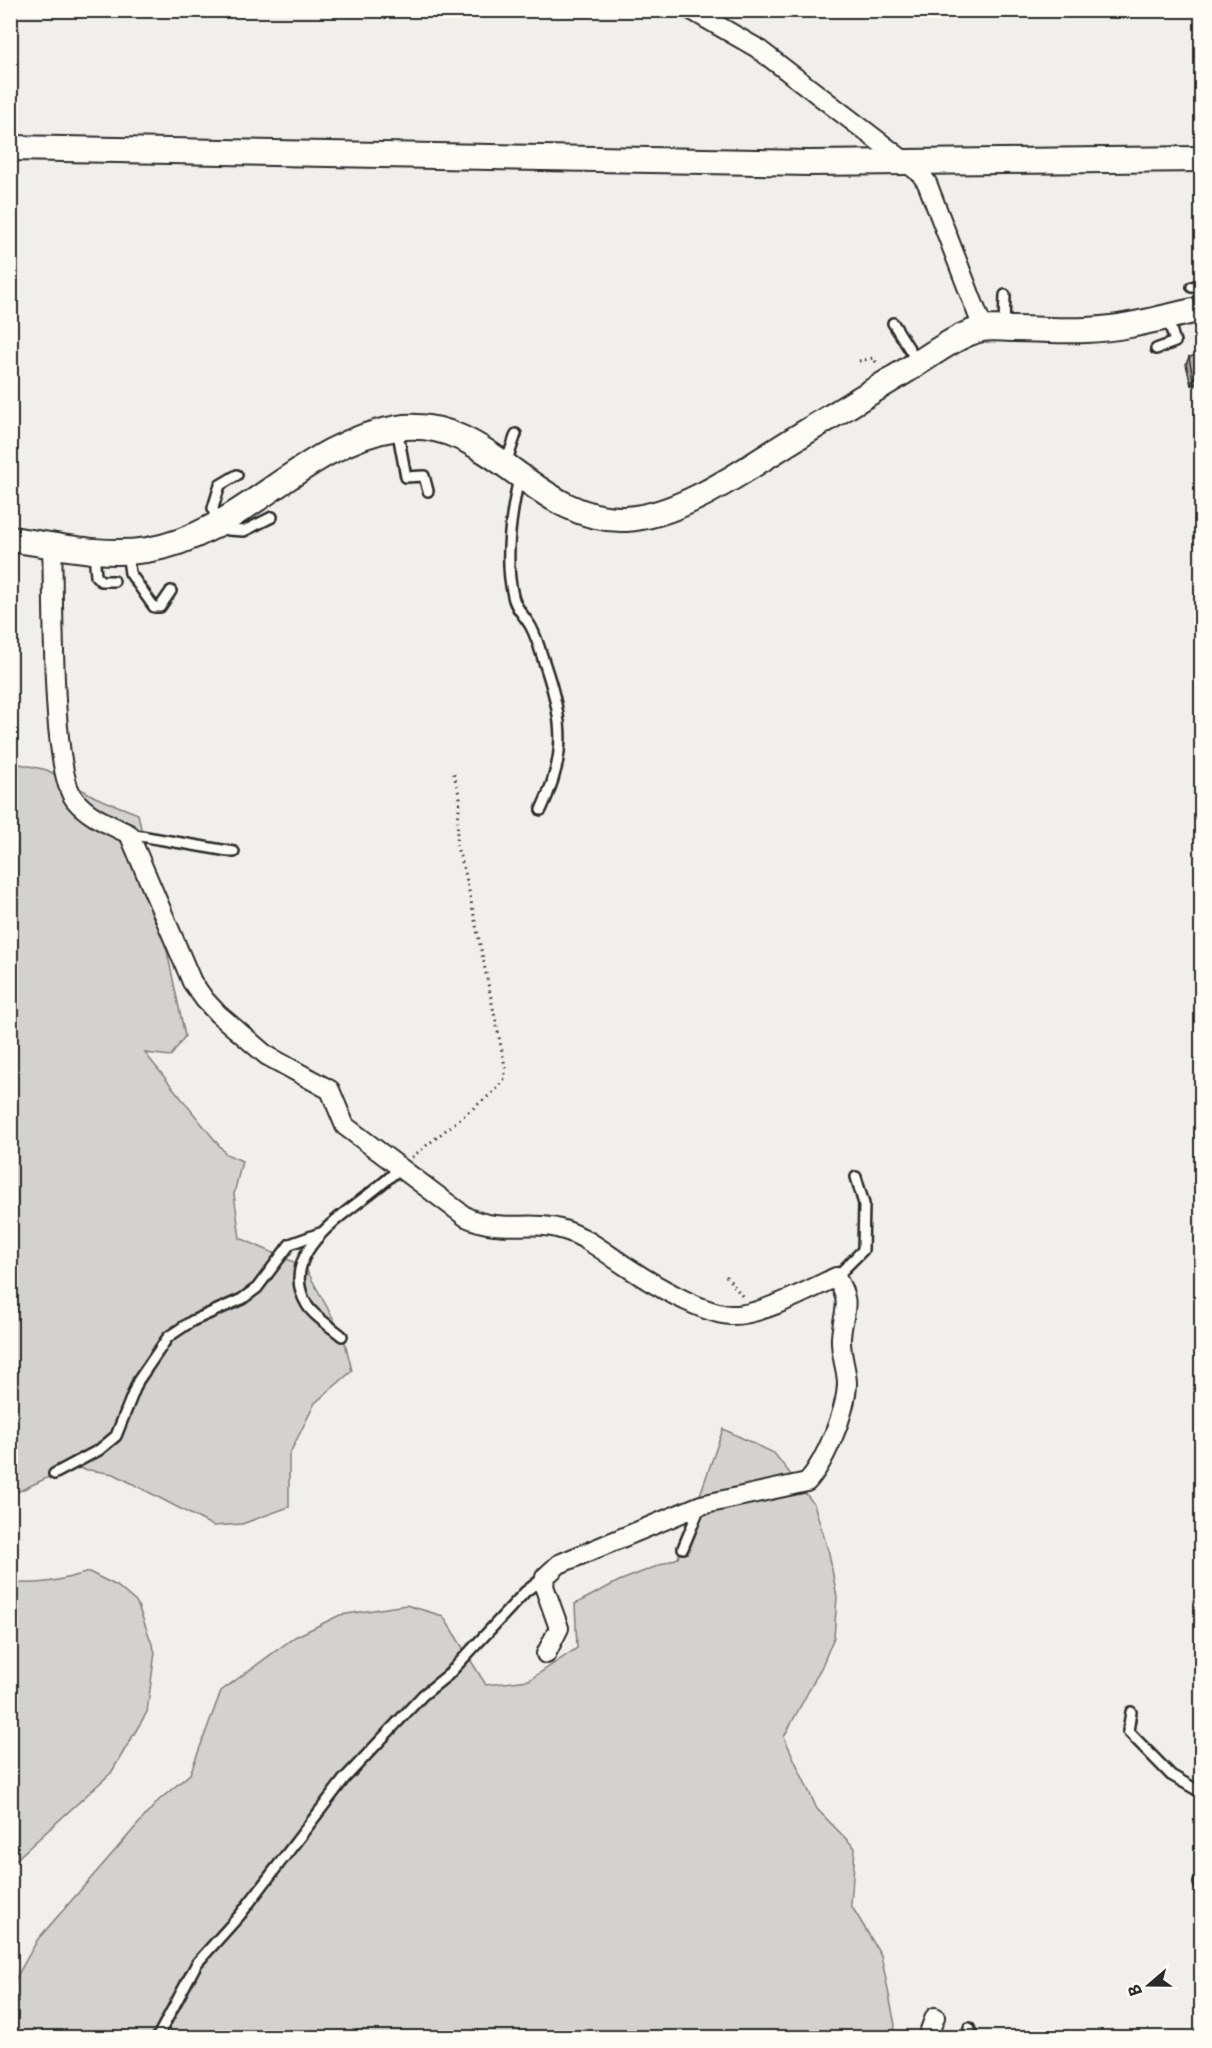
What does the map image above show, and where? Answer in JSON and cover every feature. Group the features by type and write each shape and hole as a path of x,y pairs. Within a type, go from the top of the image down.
{"street":[{"path":"692,10 757,48 907,162 927,183 993,329"},
{"path":"10,148 809,163 1202,159"},
{"path":"10,539 93,551 150,550 189,539 219,524 321,456 367,435 397,428 424,426 450,432 479,447 512,472 583,515 629,519 657,513 686,502 737,474 963,337 993,329 1098,329 1168,316 1197,298"},
{"path":"52,544 58,736 64,775 73,798 92,816 129,834 192,982 204,1000 218,1014 267,1055 330,1090 345,1126 466,1217 481,1224 497,1227 548,1226 563,1229 578,1236 653,1284 718,1313 732,1315 748,1312 798,1295 836,1276 847,1301 841,1337 847,1382 845,1402 819,1469 807,1482 701,1505 559,1564 545,1577 544,1586 559,1628 546,1654"},
{"path":"927,2037 935,2017"}],"lane":[{"path":"1197,298 1202,284"},
{"path":"993,329 1005,295"},
{"path":"1156,349 1175,342 1168,316"},
{"path":"893,323 918,363"},
{"path":"397,428 406,477 424,476 428,491"},
{"path":"516,434 512,472 510,539 510,577 513,598 535,637 558,702 561,729 561,746 554,781 541,810"},
{"path":"237,475 220,485 213,508 219,524 228,530 244,531 272,517"},
{"path":"93,551 96,576 101,581 114,581"},
{"path":"127,552 130,573 154,607 160,607 171,591"},
{"path":"129,834 234,852"},
{"path":"342,1336 308,1306 301,1287 301,1270 309,1250 320,1233 335,1218 391,1179 401,1166"},
{"path":"836,1276 862,1250 864,1204 856,1177"},
{"path":"54,1474 99,1450 116,1436 138,1381 168,1337 192,1321 242,1299 257,1288 290,1244 320,1233"},
{"path":"683,1548 701,1505"},
{"path":"157,2037 197,1963 240,1915 344,1779 423,1695 448,1675 525,1592 545,1577"},
{"path":"1131,1712 1128,1731 1171,1775 1202,1793"},
{"path":"969,2028 974,2037"}],"path":[{"path":"401,1166 464,1118 496,1090 505,1078 505,1066 465,872 456,844 459,798 453,771"},
{"path":"726,1276 743,1298 748,1312"}],"shaded area":[{"path":"11,762 47,770 95,797 138,814 185,1036 171,1056 145,1053 226,1154 242,1161 234,1194 240,1238 305,1267 344,1338 352,1371 315,1403 289,1455 289,1507 242,1524 213,1526 114,1474 70,1467 11,1495"},
{"path":"723,1429 774,1453 814,1504 829,1553 837,1597 834,1637 822,1666 784,1737 817,1809 855,1848 851,1905 881,1955 895,2025 893,2037 11,2038 11,1987 38,1939 159,1800 190,1774 221,1691 295,1637 340,1615 406,1605 443,1616 486,1685 529,1680 577,1648 575,1604 619,1581 678,1558"},
{"path":"89,1572 117,1586 137,1603 155,1652 147,1712 111,1773 11,1864 11,1582 50,1582"}],"building":[{"path":"1202,354 1202,376 1193,378 1189,357"}]}
